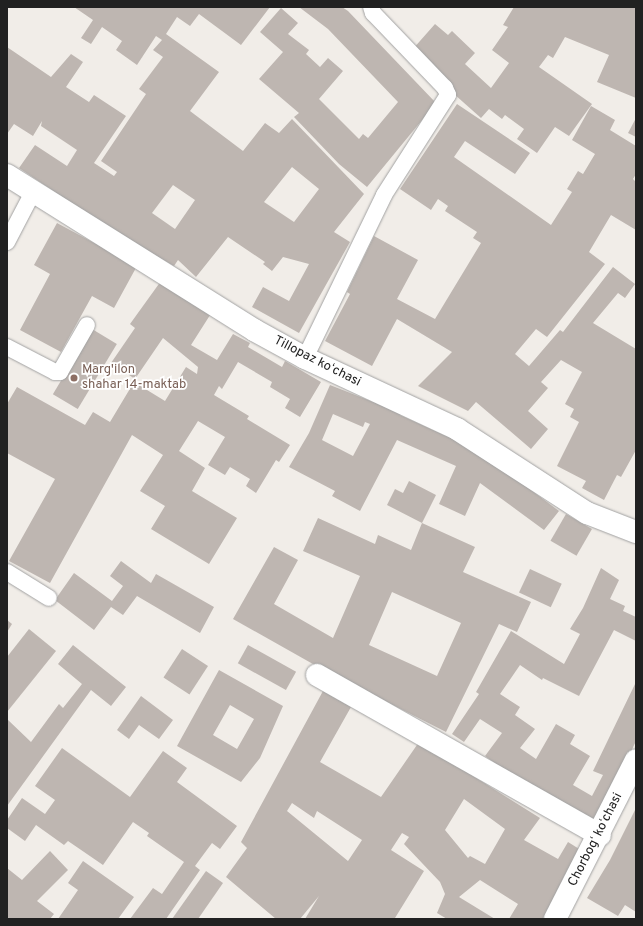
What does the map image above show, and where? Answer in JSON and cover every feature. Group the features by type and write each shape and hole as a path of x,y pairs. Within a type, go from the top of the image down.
{"street":[{"name":"Tillopaz koʻchasi","path":"7,175 254,330 305,358 457,429 587,512 636,532"},
{"path":"317,675 600,834"},
{"name":"Chorbogʻ koʻchasi","path":"555,919 600,834 636,760"}],"lane":[{"path":"305,358 384,195 448,95 445,88 373,13 371,7"},
{"path":"7,242 33,192"},
{"path":"7,347 55,372 60,372 87,324"},
{"path":"7,572 49,598"}],"building":[{"path":"74,7 270,7 241,45 199,14 190,26 177,17 166,34 219,72 190,111 243,151 265,123 279,133 292,119 364,194 334,232 350,242 299,333 252,307 263,287 289,301 309,264 283,257 272,271 263,264 265,262 228,237 196,277 178,260 174,266 116,233 19,168 35,145 67,166 77,150 41,126 42,121 33,136 14,124 7,134 7,47 51,77 71,54 83,62 66,87 89,102 94,95 126,116 94,163 114,176 117,172 101,161 146,94 139,89 163,57 153,50 162,40 156,36 137,65 116,50 122,41 102,27 91,44 81,38 93,20","holes":["292,167 319,189 294,222 264,202","173,185 195,200 175,229 152,213"]},
{"path":"299,7 342,7 348,11 436,103 367,187 339,164 294,117 299,113 259,79 283,52 260,32 281,8 298,23 288,34 309,50 306,54 320,67 328,58 343,71 319,99 359,139 363,134 368,138 398,102 328,29"},
{"path":"514,7 636,7 636,98 597,82 609,55 565,37 553,58 548,55 539,67 592,104 569,136 555,127 537,153 517,139 524,129 505,115 502,119 489,109 481,118 445,86 450,81 412,50 435,24 448,35 452,31 475,53 465,64 491,88 509,63 492,50 508,27 503,25"},
{"path":"457,104 530,153 515,174 465,141 454,157 551,225 572,192 567,189 578,171 583,174 595,154 572,140 591,106 615,120 610,130 636,146 636,174 633,179 636,182 636,230 611,215 589,252 605,264 547,337 536,329 515,354 529,366 560,330 563,332 613,267 635,284 625,298 618,293 593,323 636,349 636,450 621,477 617,475 604,500 582,488 586,481 557,466 579,422 570,417 574,409 565,404 582,372 561,360 541,382 548,388 528,411 548,429 531,449 476,402 468,411 418,386 452,352 397,319 372,366 325,341 350,294 347,292 374,236 418,260 397,299 435,319 481,243 473,238 477,232 445,211 448,206 438,199 431,210 400,189"},
{"path":"636,118 636,137 628,133"},
{"path":"57,223 137,266 114,308 92,296 61,352 20,330 50,274 34,265"},
{"path":"161,281 212,312 191,345 217,360 233,334 250,343 248,347 282,367 285,361 321,382 300,417 285,408 290,399 270,387 272,382 238,362 222,389 219,386 214,395 249,416 247,419 290,445 279,462 276,460 256,493 246,486 250,479 230,467 225,475 208,465 225,437 198,421 179,451 205,468 192,491 237,518 209,564 151,529 165,506 140,491 163,455 132,435 50,583 9,561 55,479 7,453 7,404 17,387 85,425 93,412 110,422 134,382 165,401 186,367 197,374 198,367 163,338 135,379 111,363 135,328 130,324"},
{"path":"92,329 117,344 78,409 53,394"},
{"path":"330,385 401,413 400,415 492,457 523,484 559,511 544,530 480,483 465,516 439,504 456,466 397,440 360,511 332,496 335,491 289,467 309,433","holes":["333,414 363,427 365,422 370,424 353,456 322,440"]},
{"path":"409,481 436,495 422,523 387,505 395,489 403,493"},
{"path":"566,514 592,529 576,556 550,541"},
{"path":"318,518 375,544 378,535 411,550 422,523 475,547 463,572 531,602 517,632 499,624 446,732 320,668 233,619 274,547 298,560 274,604 333,638 360,576 303,551","holes":["392,592 461,623 437,676 369,645"]},
{"path":"121,561 151,583 156,574 214,607 200,633 137,596 123,615 111,607 94,630 55,600 74,573 112,601 123,586 110,576"},
{"path":"601,568 619,580 610,599 625,606 623,611 636,617 636,641 614,630 579,696 543,678 542,680 520,665 500,694 520,707 515,715 535,729 520,748 536,759 556,724 575,735 570,744 590,756 573,785 592,796 603,775 593,771 636,682 636,741 595,827 504,770 485,756 502,733 480,719 464,742 452,734 479,694 476,692 511,631 564,664 580,634 570,629 583,608"},
{"path":"530,569 562,584 551,607 519,593"},
{"path":"7,620 12,624 7,632"},
{"path":"29,629 56,651 7,712 7,657"},
{"path":"73,645 126,687 111,706 91,690 7,806 7,719 31,742 59,704 63,708 82,684 58,664"},
{"path":"248,645 296,672 286,690 238,663"},
{"path":"182,649 208,666 189,694 163,678"},
{"path":"219,670 283,706 260,758 241,782 177,746","holes":["230,705 254,719 237,749 213,735"]},
{"path":"323,691 351,707 320,762 381,797 419,742 540,818 524,840 558,859 568,842 584,852 545,919 509,919 518,904 480,880 459,897 495,919 447,919 437,913 445,894 440,882 404,844 409,837 402,833 391,850 424,871 395,918 397,919 305,919 319,896 300,919 276,919 226,877 247,848 241,842","holes":["464,799 505,829 485,864 470,856 468,858 445,830","292,803 314,818 317,811 362,840 348,861 287,811"]},
{"path":"141,696 173,720 159,739 139,725 129,739 117,730"},
{"path":"62,748 130,797 163,751 187,768 177,782 237,826 220,849 212,843 195,866 200,870 166,919 130,919 153,888 162,894 184,862 147,836 149,833 133,822 103,865 68,841 64,845 36,825 25,841 7,828 7,820 22,798 45,814 55,800 35,786"},
{"path":"636,808 636,912 625,905 618,916 587,898 610,860"},
{"path":"50,851 68,870 37,901 54,914 50,919 10,919 7,917 7,868 22,880"},
{"path":"83,861 134,897 118,919 58,919 78,890 68,883"},
{"path":"206,871 223,883 198,919 172,919"}],"place":[{"name":"Marg'ilon shahar 14-maktab","path":"74,378"}]}
